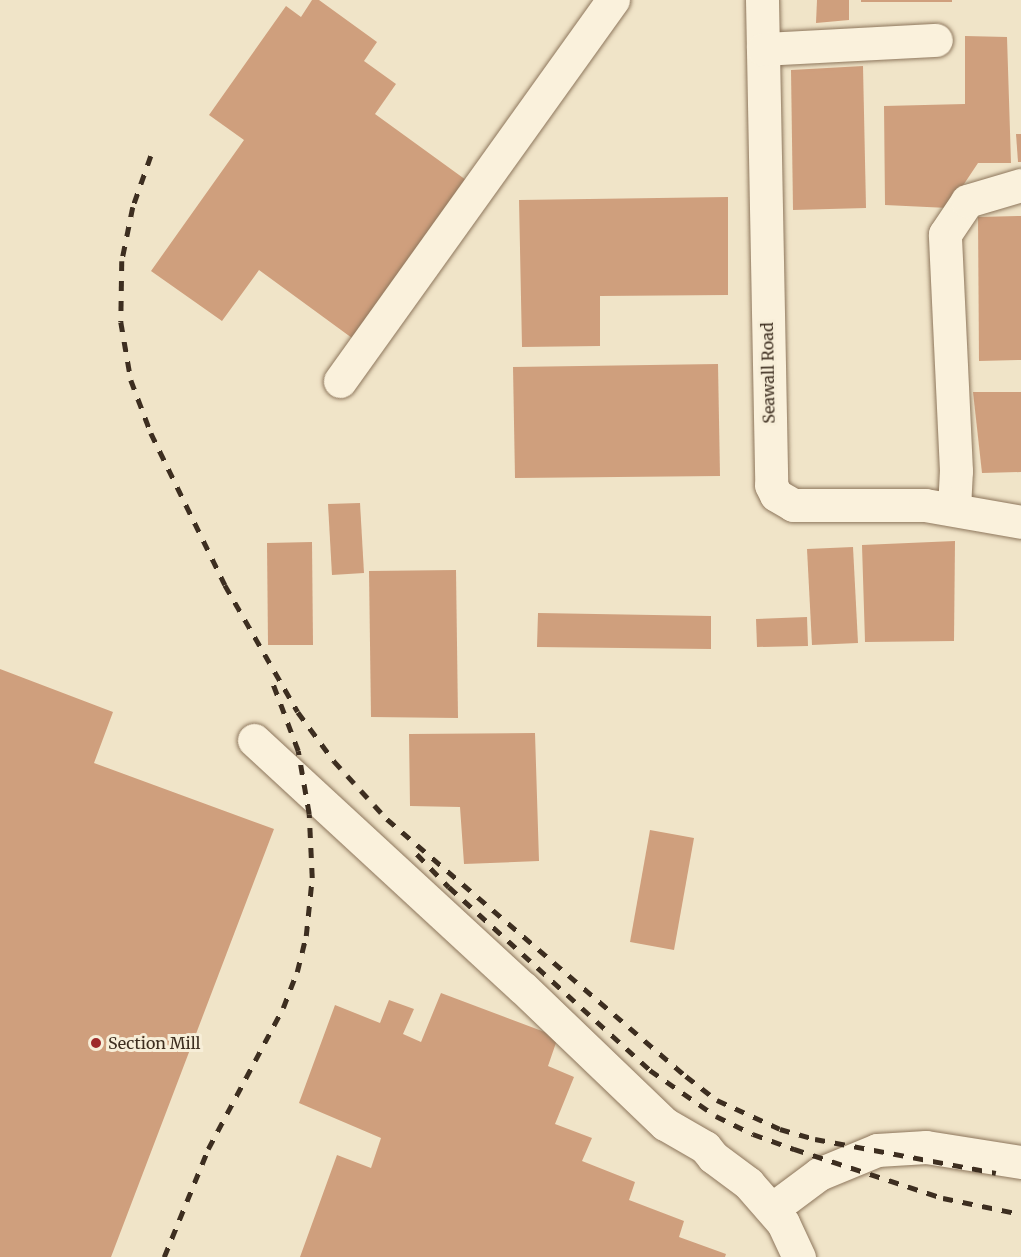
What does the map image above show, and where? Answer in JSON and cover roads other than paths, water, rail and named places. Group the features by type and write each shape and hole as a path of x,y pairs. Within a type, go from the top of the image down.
{"street":[{"path":"340,381 613,0"},
{"name":"Seawall Road","path":"762,0 771,485 776,495 793,505 897,503 954,508 1021,522"},
{"path":"763,49 936,40"},
{"path":"954,508 956,471 945,234 967,201 1021,185"},
{"path":"254,740 522,987 651,1111 678,1134 705,1147 713,1157 748,1184 772,1209 791,1238 799,1257"},
{"path":"772,1209 819,1174 877,1150 899,1147 936,1148 1021,1162"}],"railway":[{"path":"151,156 133,207 122,261 121,322 131,380 151,433 225,585 298,712 334,761 387,819 686,1076 717,1100 780,1129 815,1139 996,1173"},
{"path":"164,1257 208,1149 283,1008 297,972 306,936 312,878 309,814 298,751 272,682"},
{"path":"417,854 449,887 650,1070 716,1116 753,1134 794,1149 943,1198 1021,1214"}],"place":[{"name":"Section Mill","path":"96,1043"}]}
